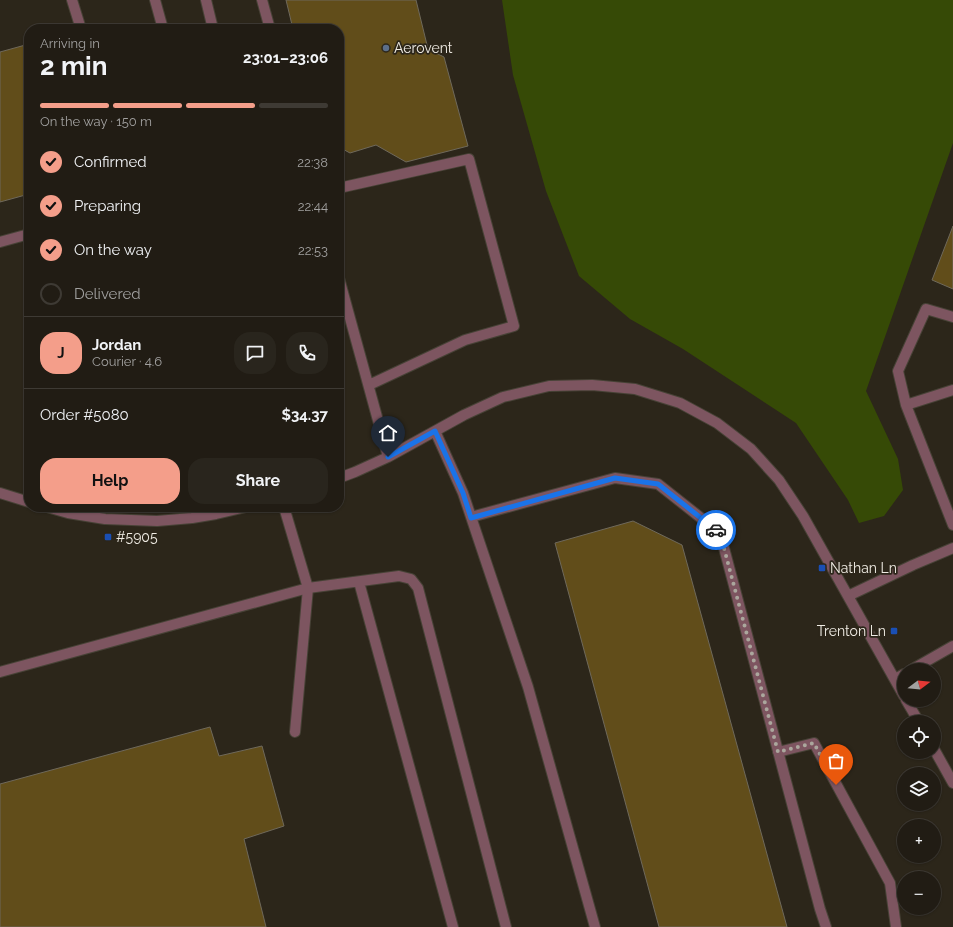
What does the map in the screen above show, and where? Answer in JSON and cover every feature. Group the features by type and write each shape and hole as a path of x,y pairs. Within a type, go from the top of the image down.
{"street":[{"path":"72,0 79,24"},
{"path":"155,0 162,24"},
{"path":"206,0 212,24"},
{"path":"262,0 269,24"},
{"path":"344,187 469,159 514,326 465,340 369,385"},
{"path":"0,242 24,235"},
{"path":"953,317 926,309 898,371 906,405 953,525"},
{"path":"344,310 369,385 388,457"},
{"path":"344,476 388,457 464,415 503,397 549,386 592,385 635,389 680,403 717,423 751,450 779,480 803,516 897,683"},
{"path":"906,405 953,390"},
{"path":"435,431 463,493 528,687 594,927"},
{"path":"471,518 615,478 658,484 720,533 826,927"},
{"path":"0,493 24,500"},
{"path":"64,512 105,519 157,521 192,518 212,512"},
{"path":"285,512 308,588 295,732"},
{"path":"848,596 953,548"},
{"path":"0,672 308,588 399,576 411,578 418,588 506,927"},
{"path":"359,582 453,927"},
{"path":"923,663 953,646"},
{"path":"778,752 814,743 890,883 896,927"},
{"path":"940,759 953,783"}],"green space":[{"path":"502,0 953,0 953,143 866,391 898,459 903,490 884,516 859,523 848,500 796,423 683,349 630,319 579,276 546,191 513,75"}],"building":[{"path":"286,0 416,0 428,49 444,57 468,146 406,162 376,145 350,153 344,150 344,24 292,24"},
{"path":"24,45 24,195 0,202 0,52"},
{"path":"953,226 953,289 932,280"},
{"path":"633,521 682,545 787,927 659,927 555,543"},
{"path":"210,727 219,756 262,746 284,826 244,839 266,927 0,927 0,784"}],"way so far":[{"path":"716,530 720,533 778,752 814,743 836,785"}],"place":[{"name":"Aerovent","path":"386,48"},
{"name":"#5905","path":"108,537"},
{"name":"Nathan Ln","path":"822,568"},
{"name":"Trenton Ln","path":"894,631"}],"route":[{"path":"388,457 435,431 463,493 471,518 615,478 658,484 716,530"}]}
